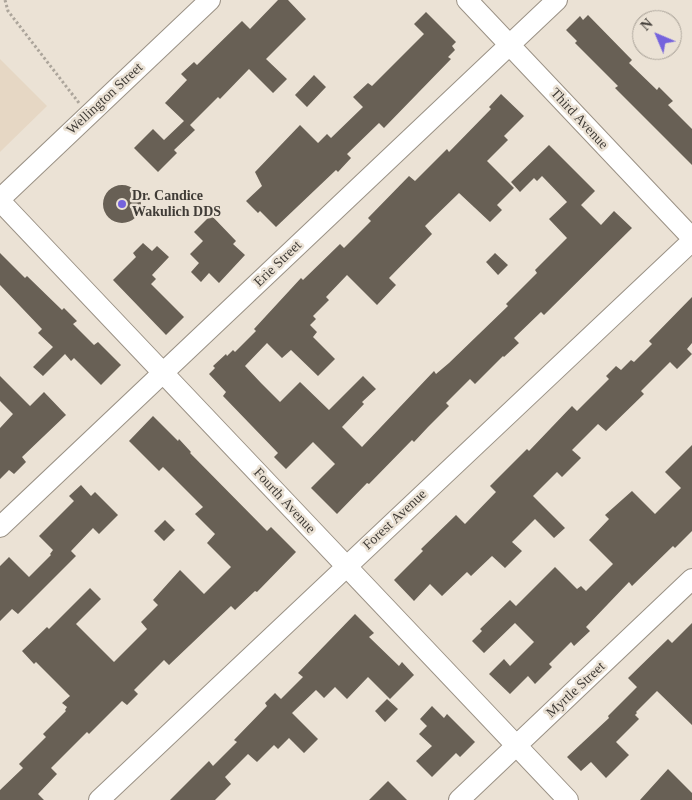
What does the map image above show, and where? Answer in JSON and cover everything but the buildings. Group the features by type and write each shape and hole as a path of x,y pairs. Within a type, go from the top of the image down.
{"street":[{"name":"Wellington Street","path":"0,200 210,0"},
{"name":"Third Avenue","path":"467,0 692,239"},
{"name":"Erie Street","path":"0,527 556,0"},
{"name":"Fourth Avenue","path":"0,200 568,800"},
{"name":"Forest Avenue","path":"99,800 692,239"},
{"name":"Myrtle Street","path":"459,800 692,580"}],"path":[{"path":"5,0 8,11 88,115"}],"shaded area":[{"path":"0,59 47,106 0,152"}],"place":[{"name":"Dr. Candice Wakulich DDS","path":"122,204"}]}
